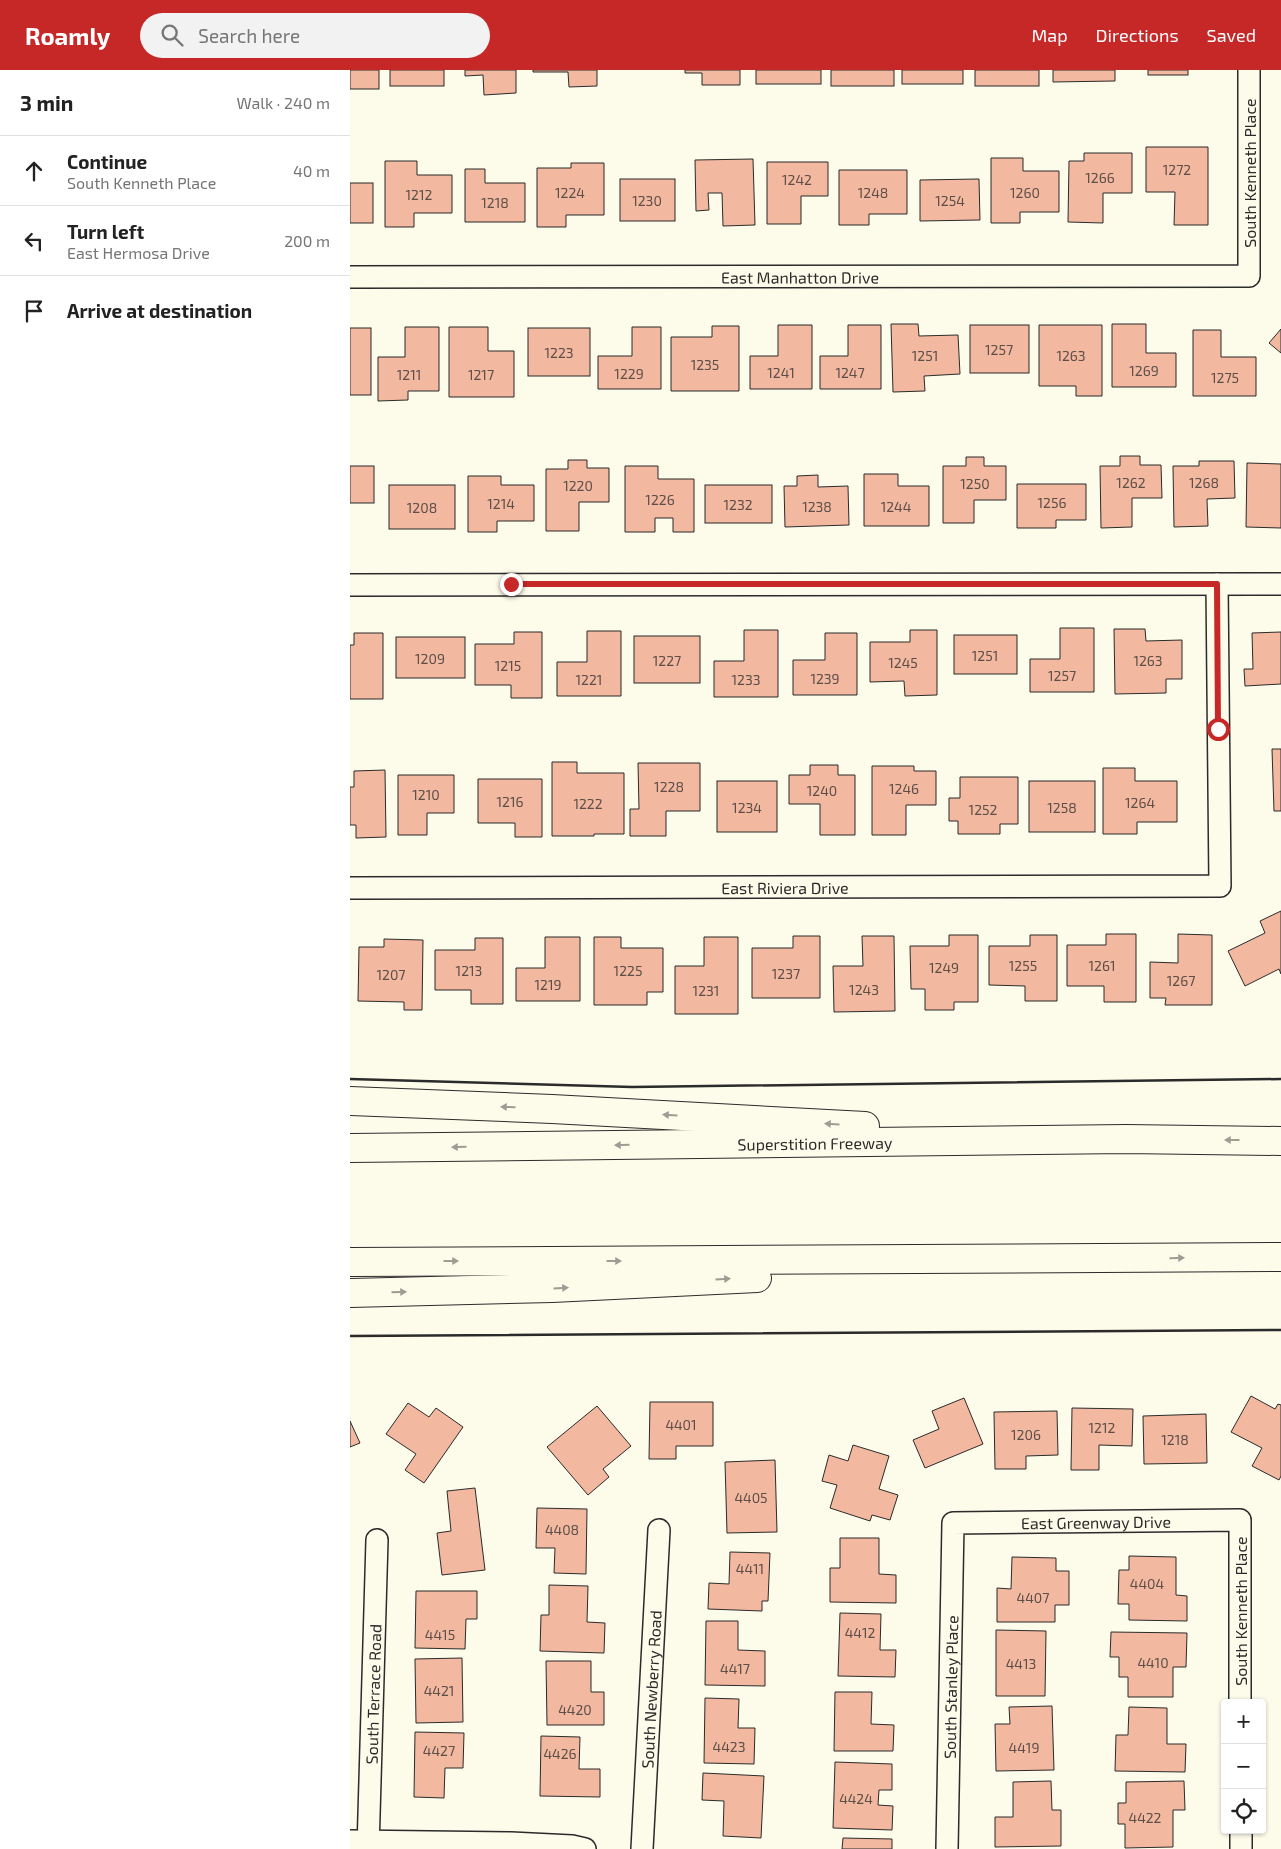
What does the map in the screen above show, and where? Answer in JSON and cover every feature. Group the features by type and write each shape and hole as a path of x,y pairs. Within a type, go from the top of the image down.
{"highway":[{"path":"350,1102 552,1109 1126,1140"},
{"name":"Superstition Freeway","path":"350,1148 1126,1140 1281,1141"},
{"path":"350,1262 1281,1257"},
{"path":"350,1293 552,1288 1128,1259"}],"street":[{"name":"South Kenneth Place","path":"1249,70 1249,276"},
{"name":"East Manhatton Drive","path":"350,277 1249,276"},
{"name":"East Riviera Drive","path":"350,888 1220,886 1217,584"},
{"path":"350,585 1281,584"},
{"name":"South Kenneth Place","path":"1240,1520 1240,1699"},
{"name":"East Greenway Drive","path":"953,1523 1240,1520"},
{"name":"South Stanley Place","path":"947,1849 953,1523"},
{"name":"South Newberry Road","path":"642,1849 659,1530"},
{"name":"South Terrace Road","path":"362,1844 376,1540"},
{"path":"1241,1834 1241,1849"},
{"path":"362,1844 511,1842 572,1846 586,1849"}],"building":[{"path":"350,70 379,70 379,89 350,89"},
{"path":"390,70 444,70 444,86 390,86"},
{"path":"465,70 516,70 516,93 484,95 483,75 465,76"},
{"path":"533,70 597,70 597,86 569,87 568,72 533,72"},
{"path":"685,70 740,70 740,85 702,85 702,73 685,73"},
{"path":"756,70 821,70 821,84 756,84"},
{"path":"831,70 894,70 894,86 831,86"},
{"path":"902,70 963,70 963,84 902,84"},
{"path":"975,70 1039,70 1039,86 975,86"},
{"path":"1053,70 1115,70 1115,81 1053,82"},
{"path":"1148,70 1188,70 1188,75 1148,75"},
{"path":"1146,147 1208,147 1208,225 1174,225 1175,192 1146,192"},
{"path":"1084,153 1132,153 1132,193 1103,193 1103,223 1068,222 1069,161 1084,161"},
{"path":"991,158 1023,158 1023,171 1059,171 1059,212 1020,212 1020,223 991,223"},
{"path":"753,159 755,225 723,226 722,193 708,193 709,210 696,211 695,160"},
{"path":"385,161 417,161 417,175 452,175 452,213 414,213 414,227 385,227"},
{"path":"767,162 828,162 828,196 801,196 801,224 767,224"},
{"path":"571,163 604,163 604,215 566,215 566,227 537,227 537,168 571,168"},
{"path":"465,169 485,169 485,183 525,183 525,222 465,222"},
{"path":"839,170 907,170 907,214 869,214 869,225 839,225"},
{"path":"620,179 675,179 675,221 620,221"},
{"path":"979,179 980,220 920,221 920,180"},
{"path":"350,183 373,183 373,223 350,223"},
{"path":"891,324 918,324 919,336 958,335 960,374 924,376 925,391 893,392"},
{"path":"1112,324 1146,324 1146,353 1176,353 1176,387 1112,387"},
{"path":"778,325 812,325 812,389 750,389 750,356 778,356"},
{"path":"848,325 881,325 881,389 820,389 820,356 848,356"},
{"path":"970,325 1029,325 1029,373 970,373"},
{"path":"1039,325 1102,325 1102,396 1076,396 1076,386 1039,386"},
{"path":"712,326 739,326 739,391 671,391 671,337 712,337"},
{"path":"405,327 439,327 439,391 408,391 408,400 378,401 378,357 405,357"},
{"path":"449,327 488,327 488,351 514,351 514,397 449,397"},
{"path":"632,327 661,327 661,389 598,389 598,356 632,356"},
{"path":"350,328 371,328 371,395 350,395"},
{"path":"528,328 590,328 590,376 528,376"},
{"path":"1281,329 1281,353 1269,343"},
{"path":"1193,330 1221,330 1221,357 1256,357 1256,396 1193,396"},
{"path":"1120,456 1140,456 1140,465 1161,465 1162,498 1132,498 1132,527 1101,528 1100,466 1120,466"},
{"path":"966,457 984,457 984,466 1006,466 1006,500 974,500 974,523 943,523 943,466 966,466"},
{"path":"568,460 587,460 587,468 609,468 609,502 579,502 579,531 546,531 546,469 568,469"},
{"path":"1199,461 1234,461 1235,498 1207,499 1208,526 1174,527 1173,466 1199,466"},
{"path":"1247,463 1281,464 1281,528 1246,527"},
{"path":"350,466 374,466 374,503 350,503"},
{"path":"625,466 658,466 658,479 694,479 694,532 673,532 673,518 655,518 655,532 625,532"},
{"path":"864,474 898,474 898,486 929,486 929,526 864,526"},
{"path":"818,475 818,487 848,486 849,525 785,527 784,486 797,486 797,476"},
{"path":"468,476 501,476 501,485 534,485 534,521 497,521 497,532 468,532"},
{"path":"1017,484 1086,484 1086,520 1056,520 1056,528 1017,528"},
{"path":"389,485 455,485 455,529 389,529"},
{"path":"705,485 772,485 772,523 705,523"},
{"path":"1060,628 1094,628 1094,692 1030,692 1030,659 1060,659"},
{"path":"1114,629 1145,629 1146,641 1182,640 1182,679 1166,679 1166,693 1115,694"},
{"path":"744,630 778,630 778,697 714,697 714,661 744,661"},
{"path":"910,630 937,630 937,695 905,696 904,681 870,682 870,642 910,642"},
{"path":"587,631 621,631 621,696 557,696 557,662 587,662"},
{"path":"514,632 542,632 542,698 511,698 511,685 475,685 475,644 514,644"},
{"path":"1281,632 1281,684 1245,686 1244,669 1253,669 1252,633"},
{"path":"354,633 383,633 383,699 350,699 350,645 354,645"},
{"path":"825,633 857,633 857,695 793,695 793,660 825,660"},
{"path":"954,635 1017,635 1017,674 954,674"},
{"path":"634,636 700,636 700,683 634,683"},
{"path":"396,637 465,637 465,678 396,678"},
{"path":"1272,749 1281,749 1281,811 1274,811"},
{"path":"552,762 577,762 577,773 624,773 624,834 552,836"},
{"path":"638,763 700,763 700,811 666,811 666,836 630,836 630,809 639,809"},
{"path":"810,765 838,765 838,775 855,775 855,835 820,835 820,804 789,804 789,775 810,775"},
{"path":"872,766 914,766 914,771 936,771 936,805 906,805 906,835 872,835"},
{"path":"1103,768 1135,768 1135,781 1177,781 1177,822 1137,822 1137,834 1103,834"},
{"path":"385,770 386,837 356,838 356,825 350,825 350,787 354,787 354,771"},
{"path":"398,775 454,775 454,813 427,813 427,835 398,835"},
{"path":"960,777 1018,777 1018,824 1000,824 1000,834 958,834 958,821 949,821 949,798 960,798"},
{"path":"478,779 542,779 542,837 515,837 515,823 478,823"},
{"path":"717,781 777,781 777,832 717,832"},
{"path":"1029,781 1095,781 1095,832 1029,832"},
{"path":"1281,911 1281,974 1279,969 1245,986 1228,951 1265,933 1260,921"},
{"path":"1106,934 1136,934 1136,1002 1104,1002 1104,986 1067,986 1067,945 1106,945"},
{"path":"1178,934 1212,935 1212,1005 1165,1005 1166,998 1150,998 1150,962 1178,963"},
{"path":"949,935 978,935 978,1002 954,1002 954,1010 925,1010 925,989 911,989 910,946 949,946"},
{"path":"1030,935 1057,935 1057,1001 1025,1001 1025,986 989,985 989,946 1030,946"},
{"path":"793,936 820,936 820,998 752,998 752,948 793,948"},
{"path":"862,936 894,936 895,1011 834,1012 833,966 863,966"},
{"path":"545,937 580,937 580,1001 516,1001 516,968 545,968"},
{"path":"594,937 621,937 621,948 663,948 663,992 647,992 647,1005 594,1005"},
{"path":"704,937 738,937 738,1014 675,1014 675,966 704,966"},
{"path":"475,938 503,938 503,1004 471,1004 471,990 435,990 435,950 475,950"},
{"path":"384,939 423,940 422,1010 404,1010 404,1002 358,1001 359,947 384,947"},
{"path":"1251,1396 1275,1409 1278,1404 1281,1405 1281,1476 1279,1480 1252,1466 1262,1448 1231,1432"},
{"path":"964,1398 983,1444 925,1468 913,1440 939,1429 932,1411"},
{"path":"650,1402 713,1402 713,1446 676,1446 676,1459 649,1459"},
{"path":"408,1403 429,1417 436,1408 463,1427 424,1483 405,1470 416,1454 386,1434"},
{"path":"597,1406 631,1446 603,1469 609,1477 588,1495 547,1447"},
{"path":"1072,1408 1133,1409 1132,1446 1099,1445 1099,1470 1071,1470"},
{"path":"1057,1411 1058,1455 1026,1456 1026,1469 995,1469 994,1412"},
{"path":"1206,1414 1207,1463 1144,1464 1143,1416"},
{"path":"350,1421 360,1443 350,1447"},
{"path":"853,1445 889,1456 879,1489 898,1495 890,1520 872,1515 870,1521 830,1508 837,1485 822,1481 829,1455 848,1461"},
{"path":"775,1460 777,1532 727,1533 725,1462"},
{"path":"475,1488 485,1570 442,1575 437,1533 451,1531 447,1491"},
{"path":"537,1508 587,1509 586,1574 554,1573 555,1548 536,1548"},
{"path":"840,1538 879,1538 879,1574 896,1575 896,1603 830,1602 830,1568 840,1568"},
{"path":"730,1552 770,1553 768,1601 762,1601 762,1611 708,1609 709,1583 729,1584"},
{"path":"1129,1556 1176,1557 1176,1595 1187,1596 1187,1621 1129,1620 1129,1604 1118,1604 1119,1570 1129,1570"},
{"path":"1012,1557 1056,1558 1056,1571 1069,1571 1069,1605 1055,1605 1055,1622 997,1622 997,1588 1011,1589"},
{"path":"549,1585 588,1586 587,1622 605,1623 604,1653 540,1651 541,1615 549,1615"},
{"path":"416,1591 477,1591 477,1619 466,1619 465,1649 415,1648"},
{"path":"840,1613 881,1614 880,1650 896,1650 895,1677 838,1676"},
{"path":"706,1621 738,1621 738,1650 765,1651 765,1686 705,1685"},
{"path":"996,1630 1046,1631 1045,1696 996,1696"},
{"path":"1111,1632 1187,1633 1186,1667 1173,1667 1173,1697 1128,1697 1128,1677 1119,1677 1119,1657 1110,1657"},
{"path":"462,1658 463,1722 416,1723 415,1659"},
{"path":"546,1661 591,1661 591,1692 604,1692 604,1725 547,1725"},
{"path":"835,1692 872,1692 871,1724 894,1725 893,1751 834,1751"},
{"path":"705,1698 739,1699 738,1728 755,1728 754,1764 704,1763"},
{"path":"1052,1706 1054,1770 996,1771 995,1724 1010,1724 1009,1707"},
{"path":"1129,1707 1167,1708 1167,1744 1186,1744 1185,1772 1115,1771 1116,1735 1128,1735"},
{"path":"415,1732 464,1733 463,1768 445,1768 444,1798 414,1797"},
{"path":"541,1736 580,1737 579,1769 600,1769 600,1797 540,1796"},
{"path":"835,1762 892,1764 892,1790 879,1790 878,1805 893,1806 892,1830 833,1828"},
{"path":"703,1773 764,1776 761,1838 723,1836 724,1801 702,1800"},
{"path":"1051,1781 1052,1810 1061,1810 1061,1846 995,1847 995,1817 1013,1817 1013,1782"},
{"path":"1184,1781 1185,1810 1173,1810 1173,1847 1125,1848 1125,1824 1118,1824 1118,1803 1126,1803 1126,1782"},
{"path":"843,1838 892,1839 892,1849 842,1849"}],"wall":[{"path":"350,1079 632,1087 1281,1079"},
{"path":"350,1336 1281,1330"}],"route":[{"path":"511,584 1217,584 1218,729"}]}
